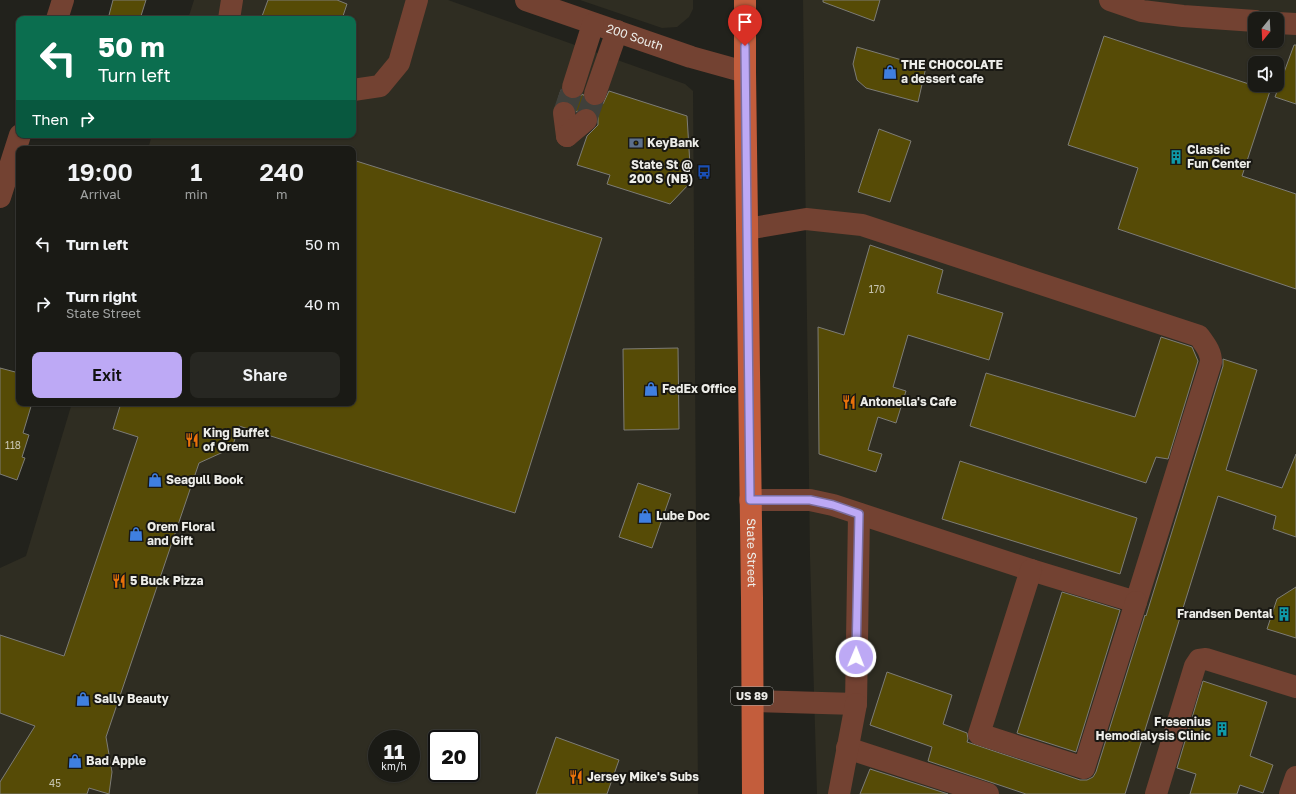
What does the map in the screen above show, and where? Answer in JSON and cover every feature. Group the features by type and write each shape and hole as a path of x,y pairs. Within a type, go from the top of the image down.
{"main road":[{"name":"State Street","path":"745,0 744,72 753,794"}],"street":[{"path":"58,16 63,0"},
{"path":"229,16 232,0"},
{"path":"356,90 380,86 399,63 418,0"},
{"path":"1110,0 1142,11 1183,16 1248,21"},
{"name":"200 South","path":"532,1 605,28 691,57 744,72"},
{"path":"1284,23 1296,24"},
{"path":"584,90 605,28"},
{"path":"567,136 575,116"},
{"path":"0,197 16,147"},
{"path":"747,229 806,219 862,225 1199,336 1208,347 1211,355 1211,362 1084,768 979,734 1031,570"},
{"path":"750,500 810,500 833,505 1031,570 1136,602"},
{"path":"839,794 856,704 859,514"},
{"path":"1156,794 1195,666 1199,660 1206,658 1296,686"},
{"path":"752,701 856,704"},
{"path":"848,748 988,794"},
{"path":"1290,794 1296,777"}],"shaded area":[{"path":"194,0 448,0 685,84 693,91 698,794 0,794 0,568 26,556 71,406 356,406 356,146 149,146 151,138 356,138 356,16 189,16"},
{"path":"580,0 693,0 693,9 689,17 677,27 662,28"},
{"path":"803,0 1296,0 1296,794 817,794 810,557"}],"building":[{"path":"113,0 146,0 141,16 109,16"},
{"path":"268,0 337,0 347,4 343,16 262,16"},
{"path":"823,0 880,0 874,21 823,2"},
{"name":"Classic Fun Center","path":"1104,36 1248,84 1248,92 1270,92 1242,176 1296,194 1296,289 1118,229 1138,168 1068,145"},
{"path":"1294,45 1296,45 1296,104 1275,97 1277,92 1284,92 1284,72"},
{"name":"THE CHOCOLATE a dessert cafe","path":"857,47 926,67 918,102 866,88 857,80 853,64"},
{"name":"KeyBank","path":"561,90 564,96 570,99 576,99 583,94 585,102 591,106 603,104 609,91 687,116 691,182 670,204 607,184 610,175 577,165 587,136 598,125 598,117 590,108 583,108 576,112 574,106 569,102 563,101 557,103"},
{"path":"879,129 911,141 890,202 858,192"},
{"path":"356,161 602,238 515,513 239,426 232,448 199,463 106,737 112,772 109,794 89,788 87,794 0,794 0,782 35,726 0,713 0,635 64,656 138,437 113,429 120,406 356,406"},
{"path":"870,245 943,270 937,293 1003,313 989,360 908,335 893,387 906,391 896,423 878,417 868,450 882,454 876,472 819,454 818,327 844,335"},
{"path":"1161,337 1192,347 1198,361 1168,459 1156,457 1146,483 970,426 986,373 1135,417"},
{"name":"FedEx Office","path":"678,348 679,429 624,430 623,349"},
{"path":"1223,359 1257,370 1226,470 1282,488 1296,454 1296,537 1273,529 1276,516 1218,496 1125,794 1026,794 928,761 932,747 870,725 887,672 952,695 943,724 967,733 967,742 1080,780 1087,780 1093,777 1096,772 1145,615 1146,616 1223,366"},
{"path":"0,368 16,372 16,406 31,406 23,433 29,435 22,457 25,458 17,480 0,474"},
{"path":"960,461 1137,518 1120,574 942,519"},
{"name":"Lube Doc","path":"638,483 671,494 652,548 619,537"},
{"name":"Frandsen Dental","path":"1296,587 1296,638 1267,629 1277,599"},
{"path":"1062,592 1120,610 1076,752 1017,733"},
{"name":"Fresenius Hemodialysis Clinic","path":"1203,681 1267,702 1250,756 1273,765 1263,793 1240,785 1237,794 1190,794 1196,774 1177,768"},
{"path":"556,737 619,760 607,794 536,794"},
{"path":"870,769 948,794 860,794"}],"tunnel":[{"path":"564,113 573,87"},
{"path":"586,120 595,94"}],"place":[{"name":"THE CHOCOLATE a dessert cafe","path":"890,72"},
{"name":"KeyBank","path":"636,143"},
{"name":"Classic Fun Center","path":"1176,157"},
{"name":"State St @ 200 S (NB)","path":"704,172"},
{"name":"FedEx Office","path":"651,389"},
{"name":"Antonella's Cafe","path":"849,402"},
{"name":"King Buffet of Orem","path":"192,440"},
{"name":"Seagull Book","path":"155,480"},
{"name":"Lube Doc","path":"645,516"},
{"name":"Orem Floral and Gift","path":"136,534"},
{"name":"5 Buck Pizza","path":"119,581"},
{"name":"Frandsen Dental","path":"1284,614"},
{"name":"Sally Beauty","path":"83,699"},
{"name":"Fresenius Hemodialysis Clinic","path":"1222,729"},
{"name":"Bad Apple","path":"75,761"},
{"name":"Jersey Mike's Subs","path":"576,777"}],"route":[{"path":"745,46 744,72 746,125 750,500 810,500 833,505 859,514 856,657"}]}
